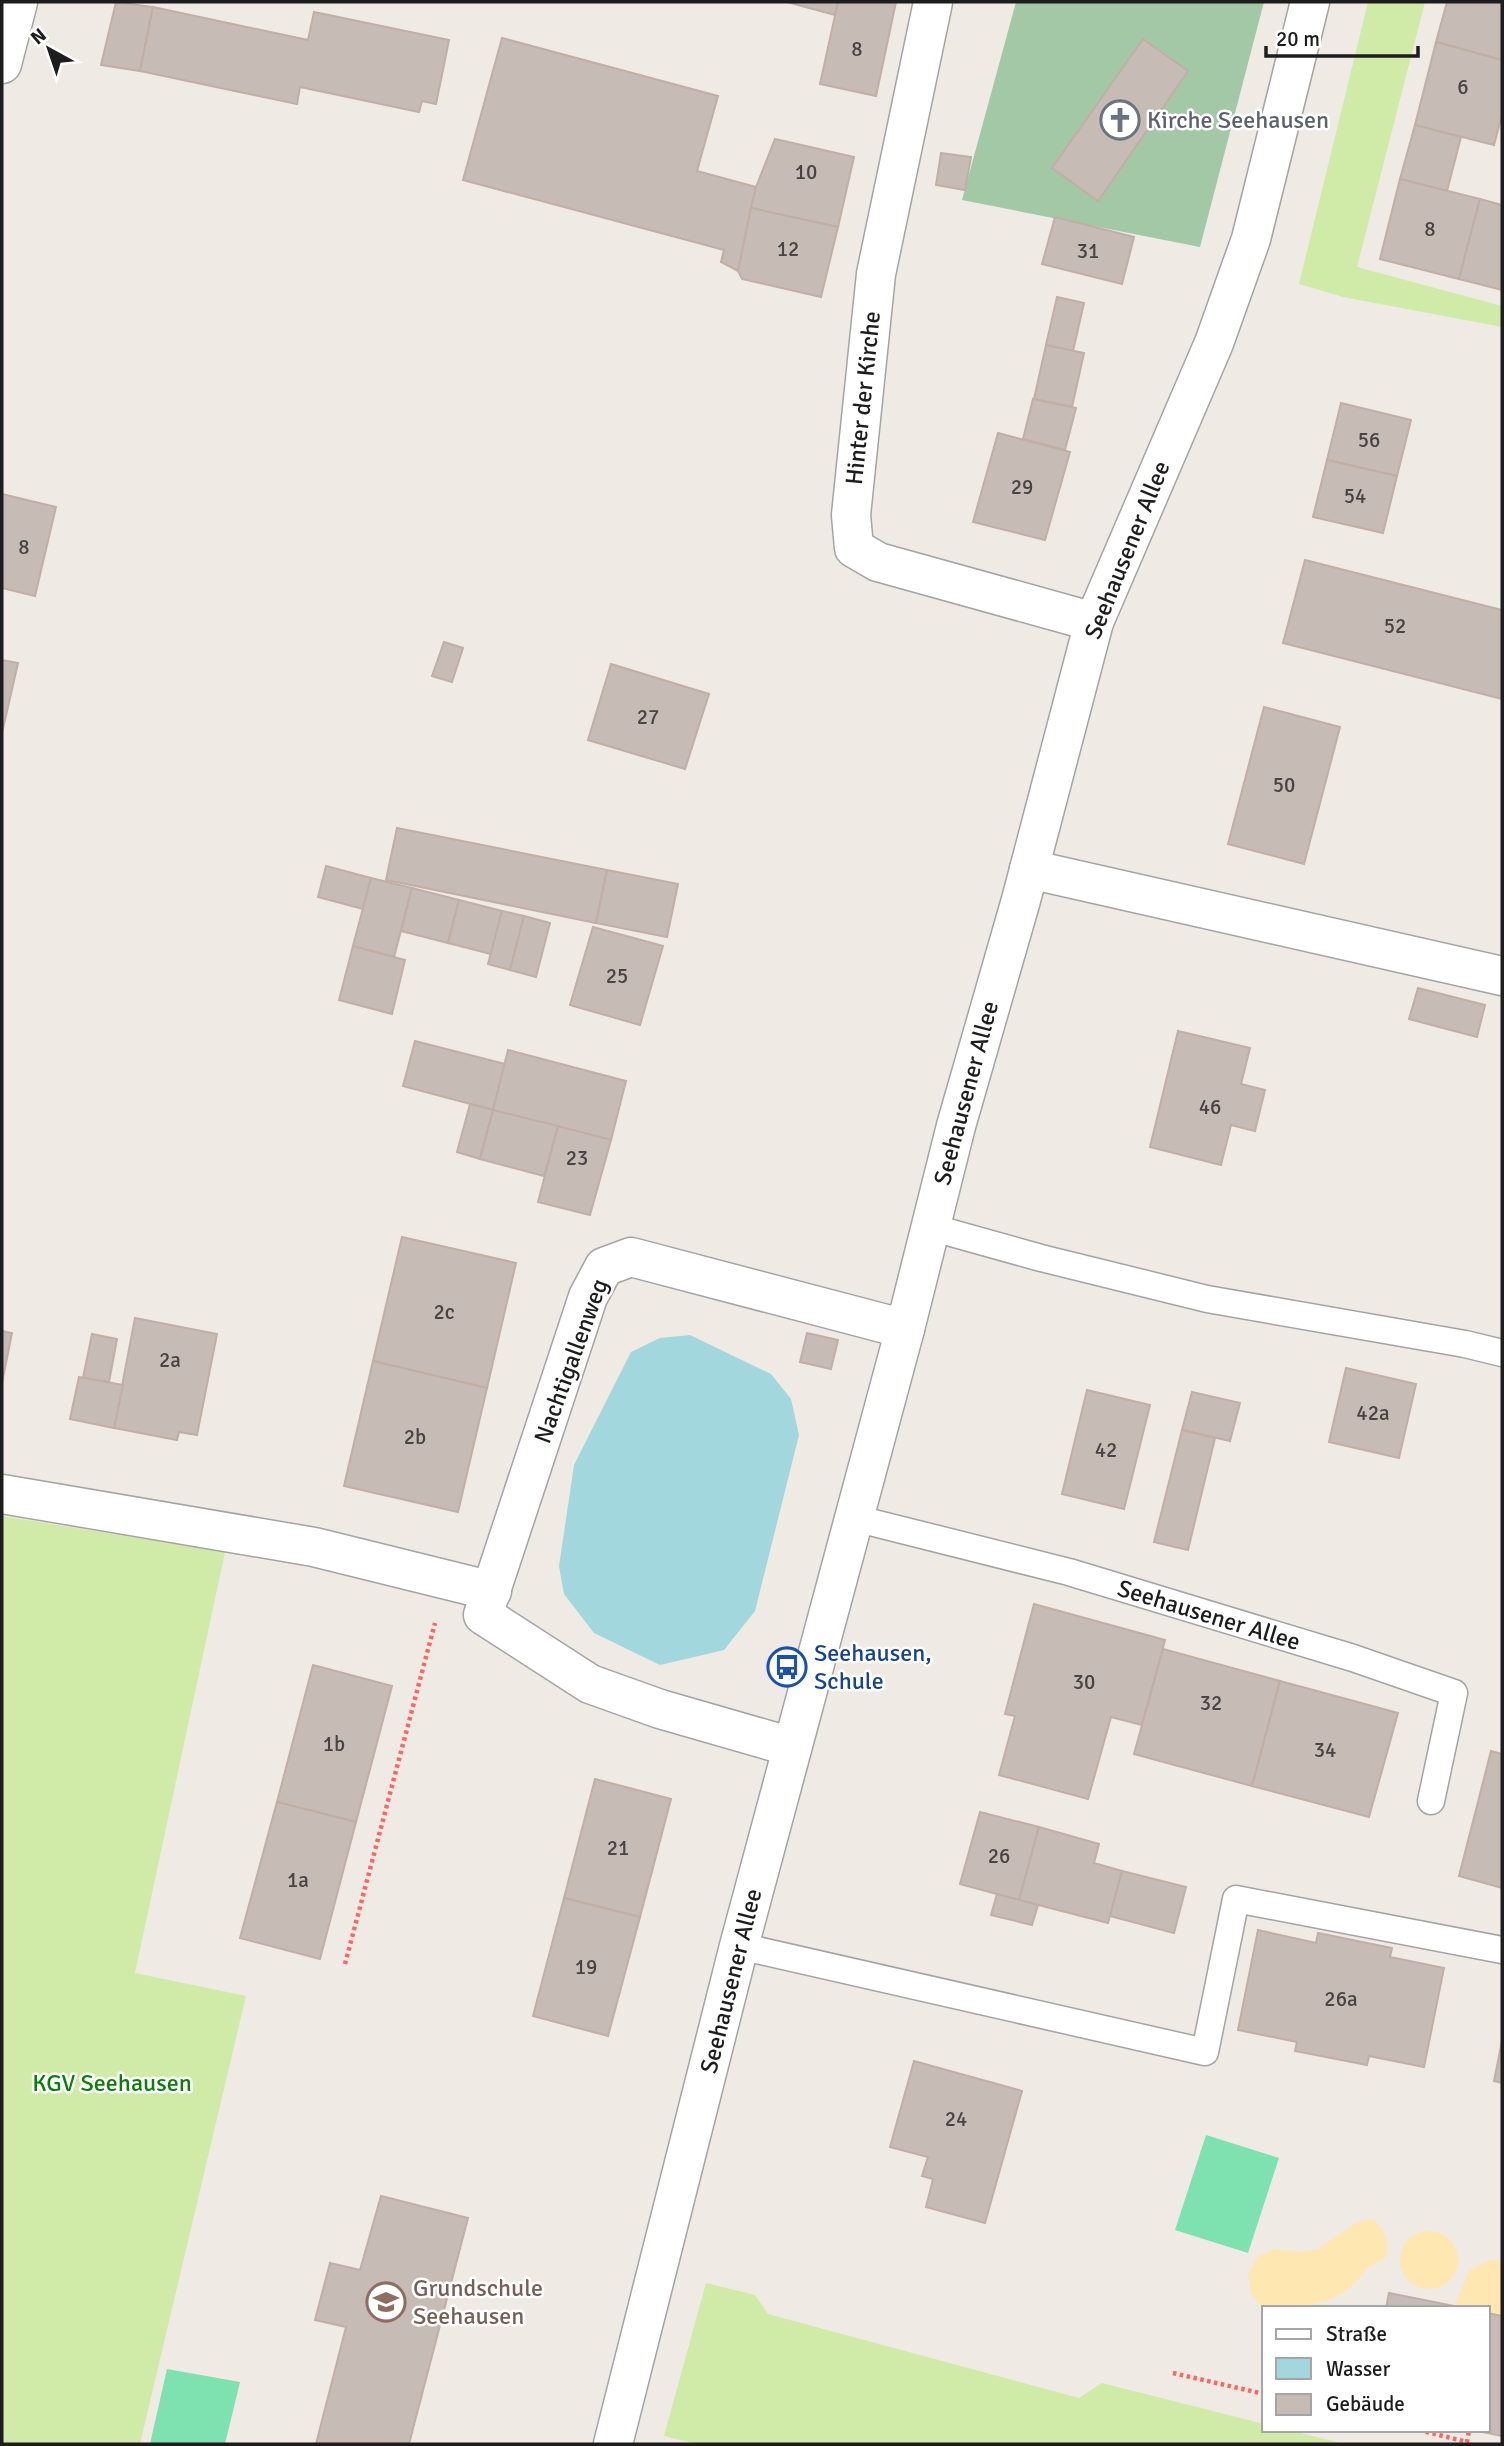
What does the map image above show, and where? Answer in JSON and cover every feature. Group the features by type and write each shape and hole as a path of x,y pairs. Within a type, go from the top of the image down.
{"street":[{"path":"2,64 19,2"},
{"name":"Hinter der Kirche","path":"933,2 876,274 851,515 854,548 877,562 1094,622"},
{"name":"Seehausener Allee","path":"613,2444 739,1946 905,1329 956,1126 1094,622 1214,343 1251,239 1310,2"},
{"path":"1028,869 1502,976"},
{"name":"Nachtigallenweg","path":"792,1747 660,1709 590,1684 483,1615 588,1297 604,1267 631,1257 905,1329"},
{"path":"2,1494 314,1547 492,1591"}],"lane":[{"path":"930,1227 1206,1299 1465,1344 1502,1353"},
{"name":"Seehausener Allee","path":"853,1518 1069,1572 1353,1658 1454,1693 1431,1801"},
{"path":"739,1946 1205,2052 1236,1899 1502,1950"}],"path":[{"path":"345,1964 447,1578"},
{"path":"1173,2373 1262,2394"},
{"path":"1427,2432 1467,2442 1469,2432"}],"green space":[{"path":"1016,2 1264,2 1200,247 962,200"},
{"path":"1368,2 1425,2 1357,267 1502,306 1502,327 1343,297 1299,284"},
{"name":"KGV Seehausen","path":"2,1516 225,1552 135,1973 246,1996 140,2444 2,2444"},
{"path":"1206,2135 1279,2158 1248,2253 1175,2230"},
{"path":"706,2283 755,2295 768,2314 1079,2398 1102,2383 1262,2423 1262,2432 1297,2432 1344,2444 697,2444 664,2436"},
{"path":"167,2369 240,2382 225,2444 150,2444"}],"sand":[{"path":"1373,2219 1381,2228 1386,2236 1386,2257 1368,2268 1350,2288 1332,2299 1306,2306 1262,2307 1251,2293 1248,2274 1258,2256 1274,2249 1298,2252 1318,2249 1357,2222"},
{"path":"1423,2231 1435,2231 1450,2239 1458,2254 1458,2266 1450,2281 1435,2289 1423,2289 1408,2281 1400,2266 1400,2254 1408,2239"},
{"path":"1490,2260 1502,2261 1502,2316 1490,2313 1490,2306 1454,2306 1470,2270"}],"water":[{"path":"690,1335 771,1374 791,1399 799,1435 755,1611 724,1650 660,1665 594,1633 564,1594 559,1566 574,1465 631,1352 660,1338"}],"building":[{"path":"116,2 153,7 140,71 101,65"},
{"path":"787,2 838,2 835,15"},
{"path":"838,2 896,2 876,96 820,84"},
{"path":"1447,2 1502,2 1502,60 1436,42"},
{"path":"153,7 308,40 314,12 449,40 436,104 422,101 419,112 300,87 297,104 140,71"},
{"path":"502,38 718,96 697,171 756,187 738,271 721,262 724,250 463,180"},
{"name":"Kirche Seehausen","path":"1143,39 1188,71 1098,201 1052,168"},
{"path":"1436,42 1502,60 1502,115 1494,145 1415,125"},
{"path":"1415,125 1461,137 1447,191 1400,179"},
{"path":"775,139 854,157 838,227 751,208 756,187"},
{"path":"941,153 971,157 965,190 936,185"},
{"path":"1400,179 1480,199 1459,279 1380,259"},
{"path":"1480,199 1502,205 1502,290 1459,279"},
{"path":"751,208 838,227 821,297 742,279 738,271"},
{"path":"1055,217 1134,237 1122,284 1042,264"},
{"path":"1057,297 1084,303 1073,351 1046,345"},
{"path":"1046,345 1084,353 1072,407 1034,399"},
{"path":"1033,399 1076,408 1065,450 1023,439"},
{"path":"1341,403 1411,420 1397,476 1327,460"},
{"path":"998,433 1070,452 1045,540 973,522"},
{"path":"1327,460 1397,476 1383,533 1313,517"},
{"path":"2,494 56,507 35,596 2,588"},
{"path":"1305,560 1502,610 1502,699 1283,643"},
{"path":"444,642 463,648 452,682 432,676"},
{"path":"2,660 18,663 2,733"},
{"path":"611,664 709,694 685,769 588,740"},
{"path":"1264,707 1340,727 1304,864 1228,844"},
{"path":"397,828 607,870 596,923 386,880"},
{"path":"326,866 371,878 363,909 318,897"},
{"path":"607,870 678,884 667,937 596,923"},
{"path":"371,878 412,888 394,957 353,946"},
{"path":"412,888 459,900 448,943 401,931"},
{"path":"459,900 502,911 491,954 448,943"},
{"path":"502,911 524,916 510,970 488,964"},
{"path":"524,916 550,923 536,977 510,970"},
{"path":"593,927 663,946 640,1025 570,1005"},
{"path":"353,946 405,960 392,1014 339,1000"},
{"path":"1418,988 1485,1005 1477,1037 1409,1019"},
{"path":"1178,1031 1250,1048 1241,1084 1265,1090 1255,1131 1231,1125 1221,1165 1150,1147"},
{"path":"415,1041 505,1064 493,1110 403,1086"},
{"path":"508,1050 626,1081 611,1140 493,1110"},
{"path":"470,1104 493,1110 480,1159 457,1152"},
{"path":"493,1110 558,1126 544,1176 480,1159"},
{"path":"558,1126 611,1140 590,1215 538,1202"},
{"path":"402,1237 516,1263 487,1388 373,1361"},
{"path":"135,1318 217,1334 197,1435 179,1432 177,1440 114,1428"},
{"path":"2,1331 12,1333 2,1383"},
{"path":"807,1333 838,1340 831,1369 800,1362"},
{"path":"92,1334 117,1339 109,1382 83,1378"},
{"path":"373,1361 487,1388 458,1512 344,1486"},
{"path":"1346,1368 1416,1384 1399,1458 1329,1442"},
{"path":"79,1377 123,1385 114,1428 70,1419"},
{"path":"1087,1390 1150,1405 1124,1509 1062,1494"},
{"path":"1192,1392 1240,1403 1230,1441 1182,1430"},
{"path":"1182,1430 1215,1438 1188,1550 1154,1542"},
{"path":"1034,1604 1165,1640 1142,1725 1111,1717 1088,1799 999,1775 1015,1716 1005,1714"},
{"path":"1163,1649 1280,1681 1252,1786 1134,1754"},
{"path":"313,1665 392,1686 356,1822 277,1802"},
{"path":"1280,1681 1398,1713 1369,1817 1252,1786"},
{"path":"1491,1751 1502,1754 1502,1888 1459,1876"},
{"path":"595,1779 671,1799 640,1917 564,1898"},
{"path":"277,1802 356,1822 320,1959 240,1938"},
{"path":"980,1812 1039,1827 1019,1900 960,1884"},
{"path":"1039,1827 1099,1844 1094,1863 1122,1871 1108,1923 1019,1900"},
{"path":"1122,1871 1186,1887 1174,1933 1110,1916"},
{"path":"997,1894 1038,1905 1032,1925 991,1915"},
{"path":"564,1898 640,1917 608,2036 533,2016"},
{"path":"1258,1930 1316,1943 1318,1933 1392,1948 1390,1957 1444,1968 1424,2067 1369,2056 1367,2065 1295,2051 1297,2042 1238,2030"},
{"path":"1502,2041 1502,2083 1494,2081"},
{"path":"914,2061 1022,2091 985,2223 926,2207 933,2179 922,2176 928,2157 890,2147"},
{"path":"381,2196 468,2218 409,2444 316,2444 346,2327 315,2320 330,2263 360,2270"},
{"path":"1389,2293 1454,2306 1386,2306"},
{"path":"1490,2313 1502,2316 1502,2436 1483,2432 1490,2432"}],"place":[{"name":"Kirche Seehausen","path":"1120,120"},
{"name":"Seehausen, Schule","path":"787,1667"},
{"name":"Grundschule Seehausen","path":"386,2302"}]}
